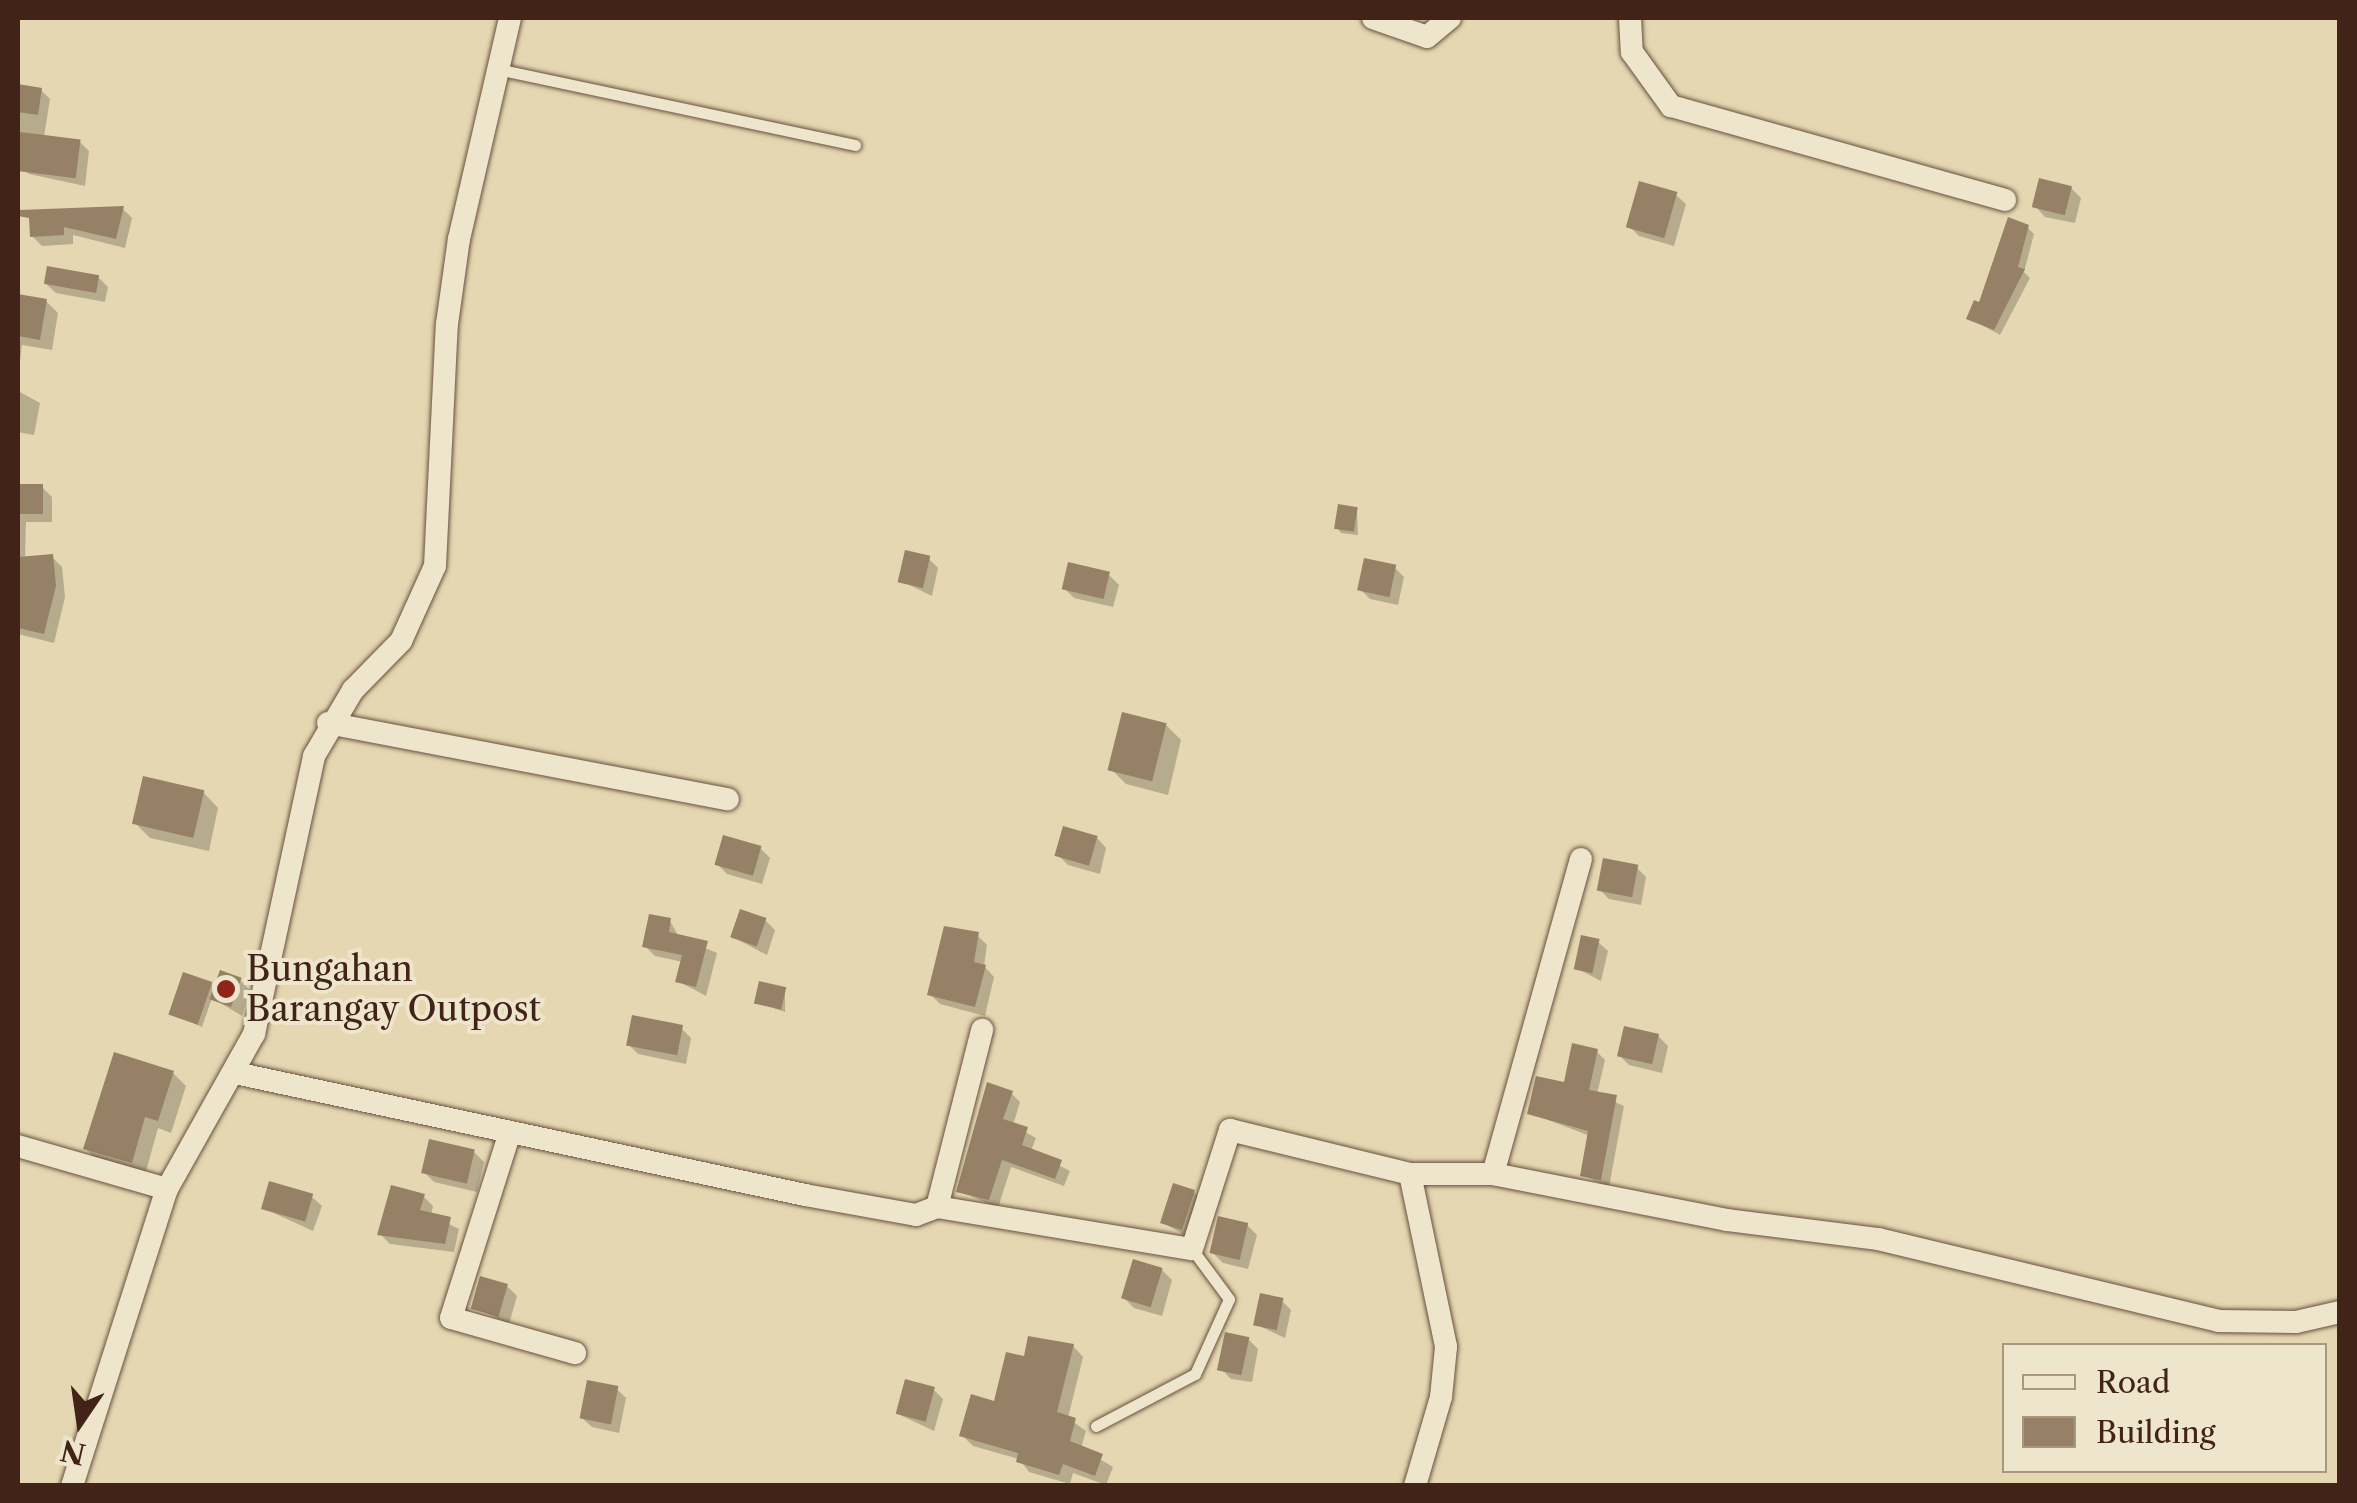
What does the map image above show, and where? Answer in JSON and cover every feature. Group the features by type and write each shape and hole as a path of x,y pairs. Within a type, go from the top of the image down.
{"street":[{"path":"72,1486 168,1189 254,1034 314,756 328,723 401,641 434,566 447,324 458,239 502,70 510,18"},
{"path":"1374,18 1427,37 1450,18"},
{"path":"1630,18 1632,52 1672,106 2005,200"},
{"path":"328,723 728,799"},
{"path":"1494,1174 1581,859"},
{"path":"937,1207 982,1030"},
{"path":"235,1073 860,1205 916,1215 937,1207 1192,1249 1230,1130 1410,1174 1494,1174 1690,1214 1878,1239 2219,1321 2296,1322 2340,1312"},
{"path":"510,1132 450,1318 575,1353"},
{"path":"18,1146 168,1189"},
{"path":"1410,1174 1446,1347 1441,1397 1415,1486"}],"lane":[{"path":"502,70 855,144"},
{"path":"1096,1426 1195,1374 1229,1298 1192,1249"}],"building":[{"path":"18,84 42,88 38,115 18,112"},
{"path":"20,132 81,139 76,178 18,171"},
{"path":"2039,178 2072,186 2065,215 2032,207"},
{"path":"1639,181 1677,192 1664,238 1626,227"},
{"path":"124,206 116,239 64,227 64,235 30,237 29,218 18,216 19,210"},
{"path":"2008,217 2029,225 2018,267 2025,269 1994,330 1966,319 1974,300 1979,302"},
{"path":"47,266 99,275 96,293 44,284"},
{"path":"18,294 47,299 40,340 18,336"},
{"path":"18,484 43,484 43,514 18,514"},
{"path":"1338,504 1358,507 1354,532 1334,529"},
{"path":"905,550 930,556 923,588 898,582"},
{"path":"53,554 56,586 44,634 18,628 18,557"},
{"path":"1364,558 1396,565 1389,597 1357,590"},
{"path":"1068,562 1110,572 1104,599 1062,589"},
{"path":"1122,712 1167,723 1152,781 1107,770"},
{"path":"143,776 204,790 193,838 132,824"},
{"path":"1063,826 1098,836 1089,866 1054,856"},
{"path":"723,835 761,846 753,876 714,865"},
{"path":"1603,858 1638,865 1632,897 1597,890"},
{"path":"740,909 766,918 757,946 730,937"},
{"path":"649,914 671,918 669,932 708,941 696,987 675,982 682,955 642,947"},
{"path":"944,926 979,932 974,962 986,965 975,1007 927,995"},
{"path":"1581,935 1600,939 1592,973 1574,969"},
{"name":"Bungahan Barangay Outpost","path":"220,970 242,978 231,1007 209,999"},
{"path":"183,972 212,982 198,1025 168,1015"},
{"path":"759,981 786,987 781,1010 754,1003"},
{"path":"632,1015 683,1025 677,1055 626,1045"},
{"path":"1624,1026 1659,1034 1652,1064 1617,1056"},
{"path":"1572,1043 1598,1049 1589,1090 1617,1095 1601,1180 1580,1176 1588,1131 1527,1114 1536,1076 1564,1082"},
{"path":"114,1052 174,1071 158,1121 145,1117 132,1163 83,1149"},
{"path":"987,1082 1013,1091 1003,1119 1028,1127 1022,1145 1062,1160 1055,1179 1002,1160 989,1200 956,1192"},
{"path":"429,1139 475,1150 467,1184 421,1173"},
{"path":"269,1181 313,1194 305,1222 261,1209"},
{"path":"1173,1183 1195,1190 1182,1230 1160,1223"},
{"path":"391,1185 425,1194 420,1210 451,1217 445,1244 377,1235"},
{"path":"1218,1216 1248,1223 1240,1260 1209,1253"},
{"path":"1133,1259 1163,1268 1151,1307 1121,1298"},
{"path":"480,1276 508,1284 499,1317 471,1309"},
{"path":"1260,1293 1283,1298 1277,1330 1253,1325"},
{"path":"1225,1332 1249,1337 1241,1375 1217,1370"},
{"path":"1028,1336 1074,1344 1057,1412 1076,1418 1070,1441 1103,1454 1095,1476 1063,1464 1059,1475 1016,1462 1018,1453 959,1436 971,1394 994,1401 1006,1352 1024,1356"},
{"path":"905,1379 935,1387 926,1422 896,1414"},
{"path":"587,1380 618,1386 611,1424 580,1418"}],"place":[{"name":"Bungahan Barangay Outpost","path":"226,989"}]}
